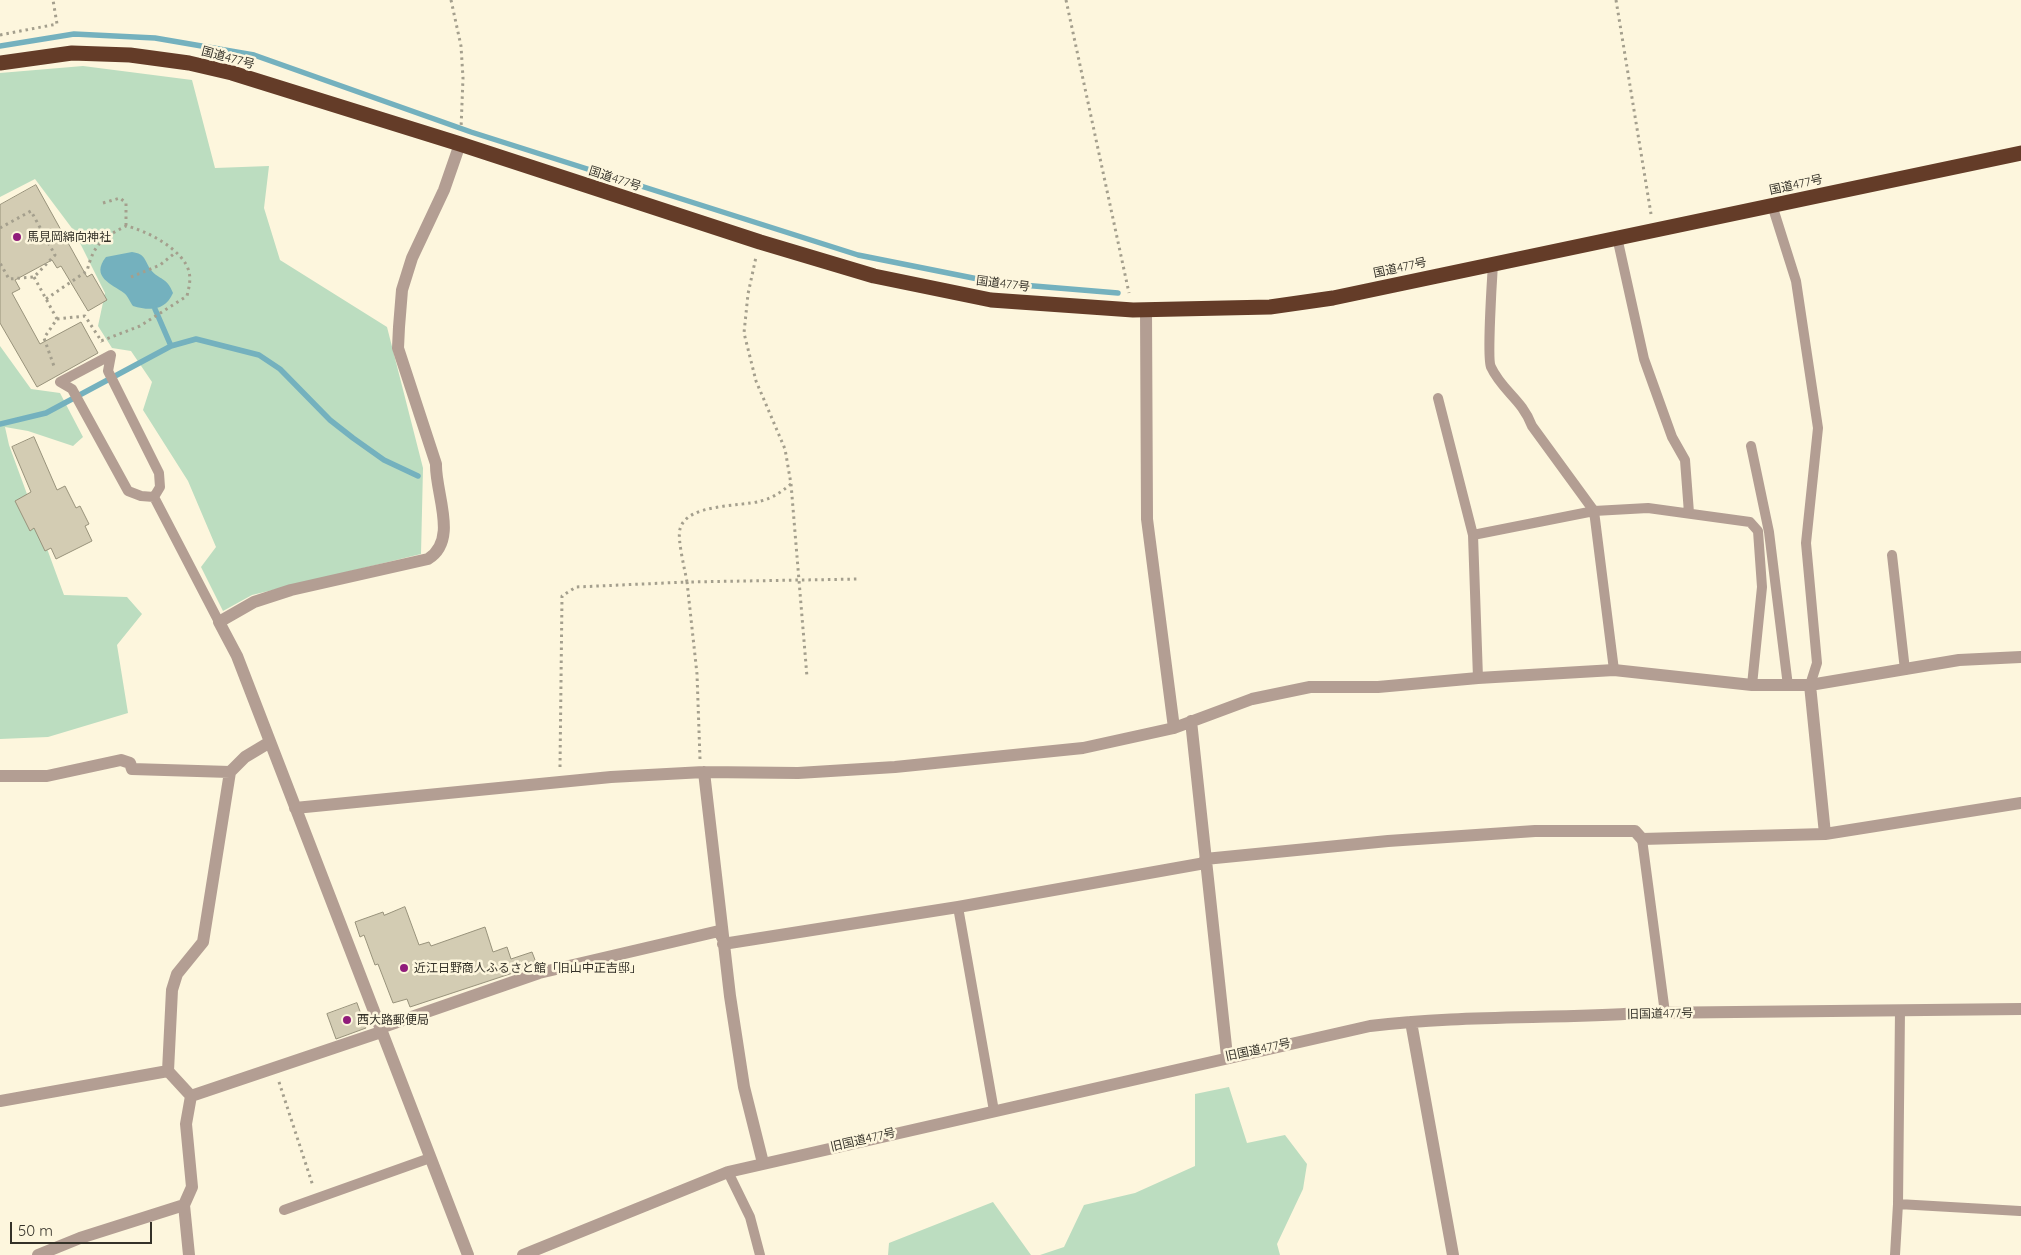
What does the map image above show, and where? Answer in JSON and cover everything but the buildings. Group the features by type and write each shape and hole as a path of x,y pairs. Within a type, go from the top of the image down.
{"highway":[{"name":"国道477号","path":"0,62 72,53 130,56 188,63 232,74 460,144 760,242 874,276 991,300 1140,310 1270,307 1333,298 1653,229 2021,153"}],"street":[{"path":"460,144 444,190 412,258 402,290 399,326 398,348 436,464 435,475 443,518 440,547 428,559 291,590 254,602 219,622 237,656 468,1255"},
{"path":"1140,310 1147,519 1174,728"},
{"path":"295,808 611,777 702,772 798,773 895,767 1083,748 1174,728 1252,699 1310,687 1378,687 1478,678 1614,670 1752,686 1788,686 1810,685 1959,660 2021,656"},
{"path":"1810,685 1824,834"},
{"path":"1191,721 1227,1056"},
{"path":"191,1096 168,1071 172,990 177,974 203,942 230,772 244,757 270,742"},
{"path":"0,776 47,776 121,760 130,763 132,769 230,772"},
{"path":"702,772 724,932 723,941"},
{"path":"723,941 958,907 1205,861 1388,841 1535,831 1635,831 1642,839 1824,834 2021,803"},
{"path":"191,1096 539,973 719,931 723,941 744,1087 763,1163"},
{"name":"旧国道477号","path":"523,1255 728,1172 1227,1056 1370,1026 1411,1022 1665,1013 2021,1010"},
{"path":"1411,1022 1453,1255"},
{"path":"0,1101 168,1071"},
{"path":"188,1255 184,1205 192,1186 186,1124 191,1096"},
{"path":"38,1255 80,1238 184,1205"}],"lane":[{"path":"1772,205 1796,281 1818,428 1806,543 1817,662 1810,685"},
{"path":"1617,237 1644,360 1672,437 1685,460 1689,513"},
{"path":"1493,264 1490,366 1508,391 1518,399 1528,413 1532,426 1594,511 1614,670"},
{"path":"111,355 108,372 159,473 160,487 154,497"},
{"path":"60,382 111,355"},
{"path":"60,382 72,389 128,491 140,496 154,497"},
{"path":"1438,398 1473,535 1478,678"},
{"path":"1751,446 1769,532 1788,686"},
{"path":"154,497 219,622"},
{"path":"1473,535 1594,511 1648,508 1750,522 1758,531 1762,587 1752,686"},
{"path":"1892,555 1905,670"},
{"path":"1642,839 1665,1013"},
{"path":"958,907 994,1111"},
{"path":"1895,1255 1898,1204 1900,1010"},
{"path":"284,1210 430,1158"},
{"path":"728,1172 750,1217 760,1255"},
{"path":"1898,1204 2020,1211"}],"path":[{"path":"0,34 56,24 53,0"},
{"path":"451,0 461,46 463,78 460,144"},
{"path":"1066,0 1140,310"},
{"path":"1616,0 1653,229"},
{"path":"103,204 120,198 126,203 126,226"},
{"path":"0,228 31,211 55,255 34,277 9,279 0,263"},
{"path":"46,299 87,271 92,251 110,234 126,226 146,232 175,253 188,270 190,283 187,296 140,326 101,340"},
{"path":"760,242 748,294 744,333 756,381 786,449 791,484 807,677"},
{"path":"132,277 160,265 175,253"},
{"path":"34,277 57,319"},
{"path":"60,382 44,338 57,319 85,316 111,355"},
{"path":"702,772 697,674 679,530 683,522 705,509 759,502 773,497 791,484"},
{"path":"563,782 560,769 562,596 576,587 687,582 860,579"},
{"path":"274,1068 317,1198"}],"green space":[{"path":"83,66 192,80 215,168 269,166 264,208 280,260 387,327 423,468 421,554 252,595 223,611 201,567 216,547 188,481 143,410 152,382 131,351 112,348 98,326 105,293 74,231 35,179 0,197 0,73"},
{"path":"0,346 31,389 60,393 83,437 73,446 28,431 5,427 9,445 64,595 127,597 142,614 117,645 128,713 48,737 0,739"},
{"path":"1229,1087 1247,1143 1285,1135 1307,1164 1303,1189 1277,1244 1280,1255 1040,1255 1064,1247 1084,1205 1135,1193 1195,1166 1195,1094"},
{"path":"993,1202 1031,1255 888,1255 889,1243"}],"water":[{"path":"132,252 140,254 151,270 166,281 171,288 173,293 170,299 161,306 145,309 133,306 125,294 104,279 100,270 106,257"}],"waterway":[{"path":"0,46 74,34 155,38 254,55 471,132 858,255 998,283 1118,293"},
{"path":"155,309 171,346"},
{"path":"0,424 46,413 171,346 196,339 259,355 280,369 330,420 353,438 384,460 418,476"}],"place":[{"name":"馬見岡綿向神社","path":"17,237"},
{"name":"近江日野商人ふるさと館「旧山中正吉邸」","path":"404,968"},
{"name":"西大路郵便局","path":"347,1020"}]}
